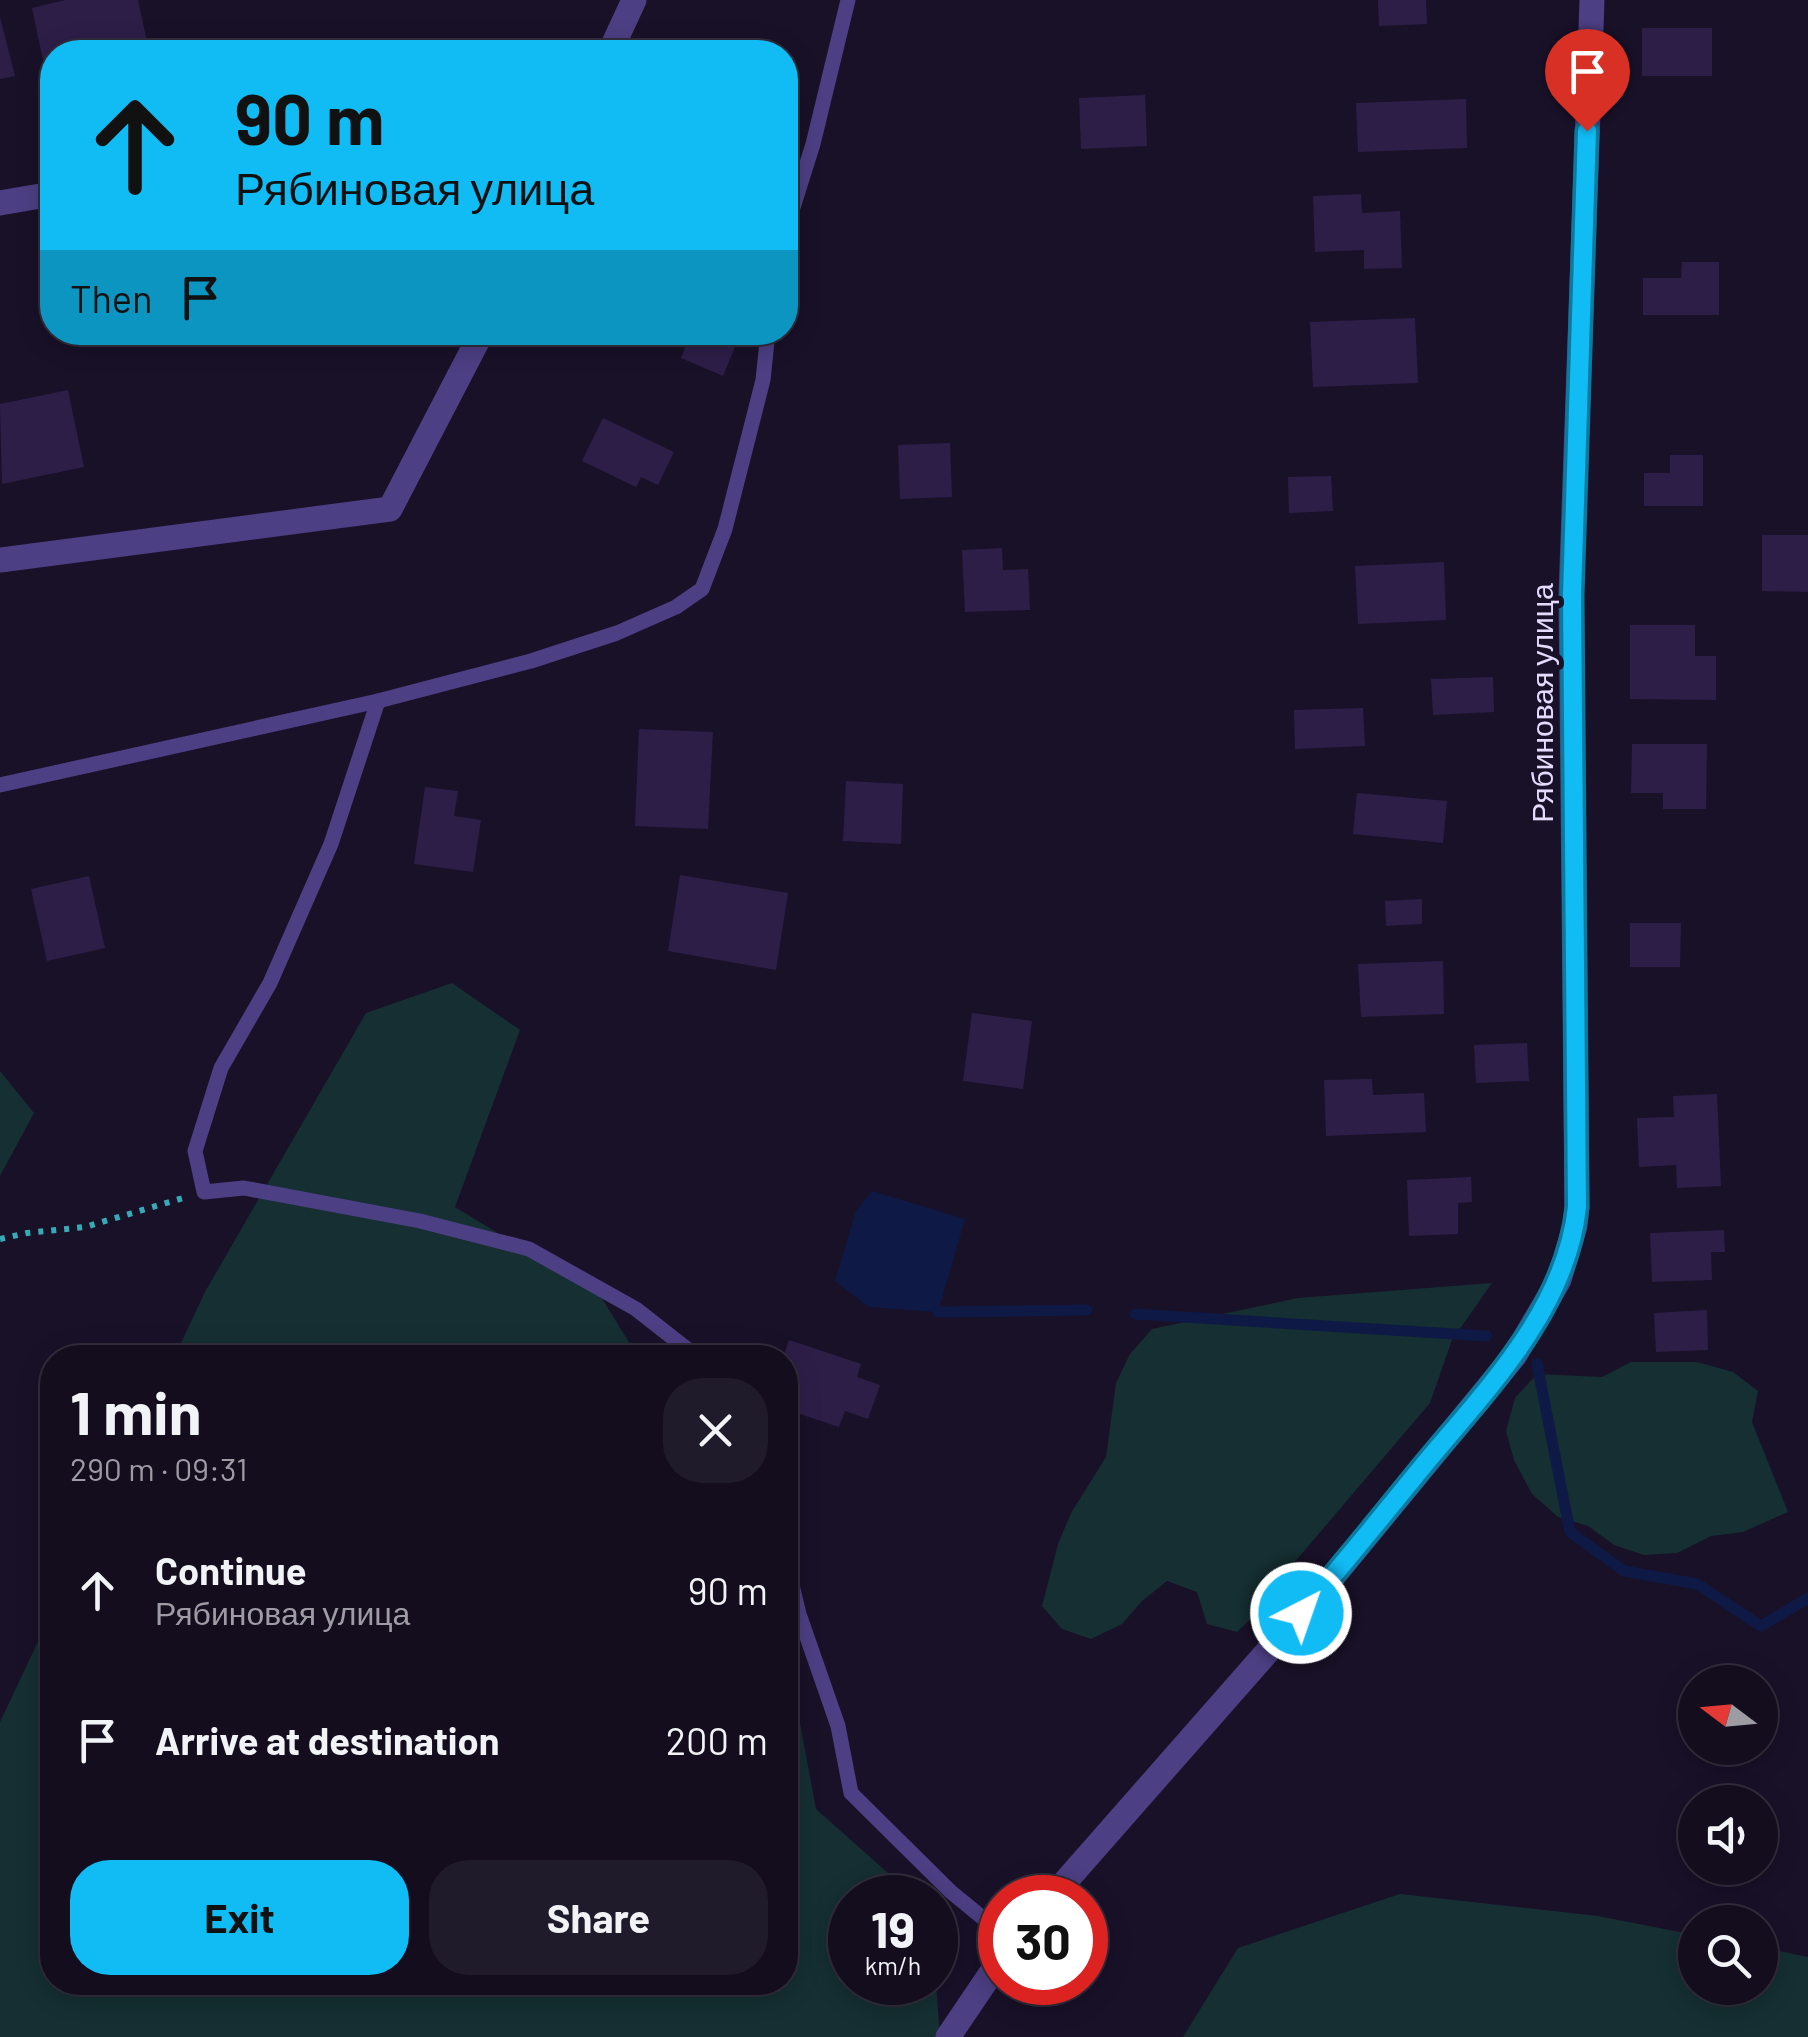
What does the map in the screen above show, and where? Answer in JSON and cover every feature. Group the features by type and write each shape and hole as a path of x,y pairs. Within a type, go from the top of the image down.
{"street":[{"path":"616,40 634,0"},
{"name":"Рябиновая улица","path":"1071,1875 1326,1585 1515,1355 1559,1280 1575,1226 1572,595 1592,0"},
{"path":"0,203 40,196"},
{"path":"0,560 390,509 475,345"},
{"path":"948,2037 978,1993"}],"lane":[{"path":"798,193 814,144 848,0"},
{"path":"0,785 378,702 531,661 617,633 676,607 702,589 725,529 762,380 766,345"},
{"path":"378,702 330,844 270,983 221,1068 195,1150 204,1192 244,1188 420,1221 530,1249 636,1309 682,1345"},
{"path":"798,1606 838,1726 851,1793 978,1914"}],"path":[{"path":"0,1239 85,1228 204,1192"}],"green space":[{"path":"452,983 520,1030 455,1207 600,1295 631,1345 180,1345 205,1292 366,1013"},
{"path":"0,1071 34,1113 0,1176"},
{"path":"1492,1283 1452,1340 1430,1403 1276,1584 1259,1611 1237,1632 1207,1624 1197,1592 1167,1581 1122,1624 1091,1639 1062,1629 1042,1606 1058,1544 1071,1513 1106,1457 1116,1383 1130,1354 1152,1329 1298,1298"},
{"path":"1631,1362 1697,1362 1733,1372 1758,1391 1752,1422 1788,1512 1743,1532 1711,1536 1677,1553 1644,1555 1614,1545 1588,1526 1558,1517 1532,1494 1514,1460 1506,1431 1515,1398 1537,1374 1602,1377"},
{"path":"40,1637 40,1995 798,1995 798,1712 816,1809 890,1875 828,1875 828,2005 938,2005 940,2037 0,2037 0,1722"},
{"path":"1400,1894 1598,1916 1678,1932 1678,2005 1778,2005 1778,1951 1808,1957 1808,2037 1183,2037 1238,1948"}],"water":[{"path":"872,1191 965,1219 938,1312 869,1307 835,1281 856,1211"}],"building":[{"path":"65,0 138,0 147,40 40,40 40,46 32,8"},
{"path":"1378,0 1426,0 1427,24 1379,26"},
{"path":"0,17 15,76 0,79"},
{"path":"1642,28 1712,28 1712,76 1642,76"},
{"path":"1145,95 1147,146 1081,149 1079,98"},
{"path":"1466,99 1467,148 1358,152 1356,103"},
{"path":"1361,194 1362,213 1400,211 1402,268 1364,269 1364,250 1315,252 1313,196"},
{"path":"1682,262 1719,262 1719,315 1643,315 1643,278 1681,278"},
{"path":"1415,318 1418,383 1313,387 1310,322"},
{"path":"686,345 736,345 723,376 681,358"},
{"path":"68,390 84,467 2,484 0,404"},
{"path":"603,418 674,452 658,485 641,477 636,487 582,461"},
{"path":"950,443 952,497 900,499 898,445"},
{"path":"1670,455 1703,455 1703,506 1644,506 1644,473 1670,473"},
{"path":"1331,476 1333,511 1289,513 1288,477"},
{"path":"1762,535 1808,535 1808,592 1762,591"},
{"path":"1002,548 1003,570 1028,569 1030,610 965,612 962,550"},
{"path":"1444,562 1446,620 1358,624 1355,566"},
{"path":"1630,625 1695,625 1695,656 1716,656 1716,700 1630,699"},
{"path":"1493,677 1494,712 1433,715 1431,679"},
{"path":"1363,708 1365,746 1295,749 1294,710"},
{"path":"639,729 713,732 708,829 635,826"},
{"path":"1632,744 1707,744 1706,809 1663,809 1663,793 1631,793"},
{"path":"846,781 903,784 901,844 843,841"},
{"path":"425,787 458,791 454,816 481,820 473,872 414,864"},
{"path":"1357,793 1447,801 1443,843 1353,834"},
{"path":"680,875 788,893 776,970 668,951"},
{"path":"89,876 105,948 47,961 31,889"},
{"path":"1422,899 1422,924 1386,926 1385,901"},
{"path":"1630,923 1681,923 1680,967 1630,967"},
{"path":"1443,961 1444,1014 1361,1017 1358,964"},
{"path":"972,1013 1032,1021 1023,1089 963,1081"},
{"path":"1527,1043 1529,1081 1476,1083 1474,1045"},
{"path":"1372,1079 1373,1095 1424,1093 1426,1132 1326,1136 1324,1080"},
{"path":"1717,1094 1721,1186 1677,1188 1676,1165 1639,1167 1637,1118 1674,1117 1673,1096"},
{"path":"1471,1177 1472,1202 1458,1203 1458,1234 1409,1236 1407,1180"},
{"path":"1724,1230 1725,1252 1711,1252 1712,1280 1652,1282 1650,1233"},
{"path":"1707,1310 1708,1350 1656,1352 1654,1313"},
{"path":"789,1340 861,1364 857,1377 880,1385 868,1419 845,1411 839,1427 798,1413 798,1345 787,1345"}],"waterway":[{"path":"938,1312 1087,1310"},
{"path":"1135,1314 1487,1336"},
{"path":"1537,1364 1570,1532 1624,1571 1697,1584 1761,1626 1808,1598"}],"route":[{"path":"1301,1613 1515,1355 1559,1280 1575,1226 1572,595 1587,131"}]}
